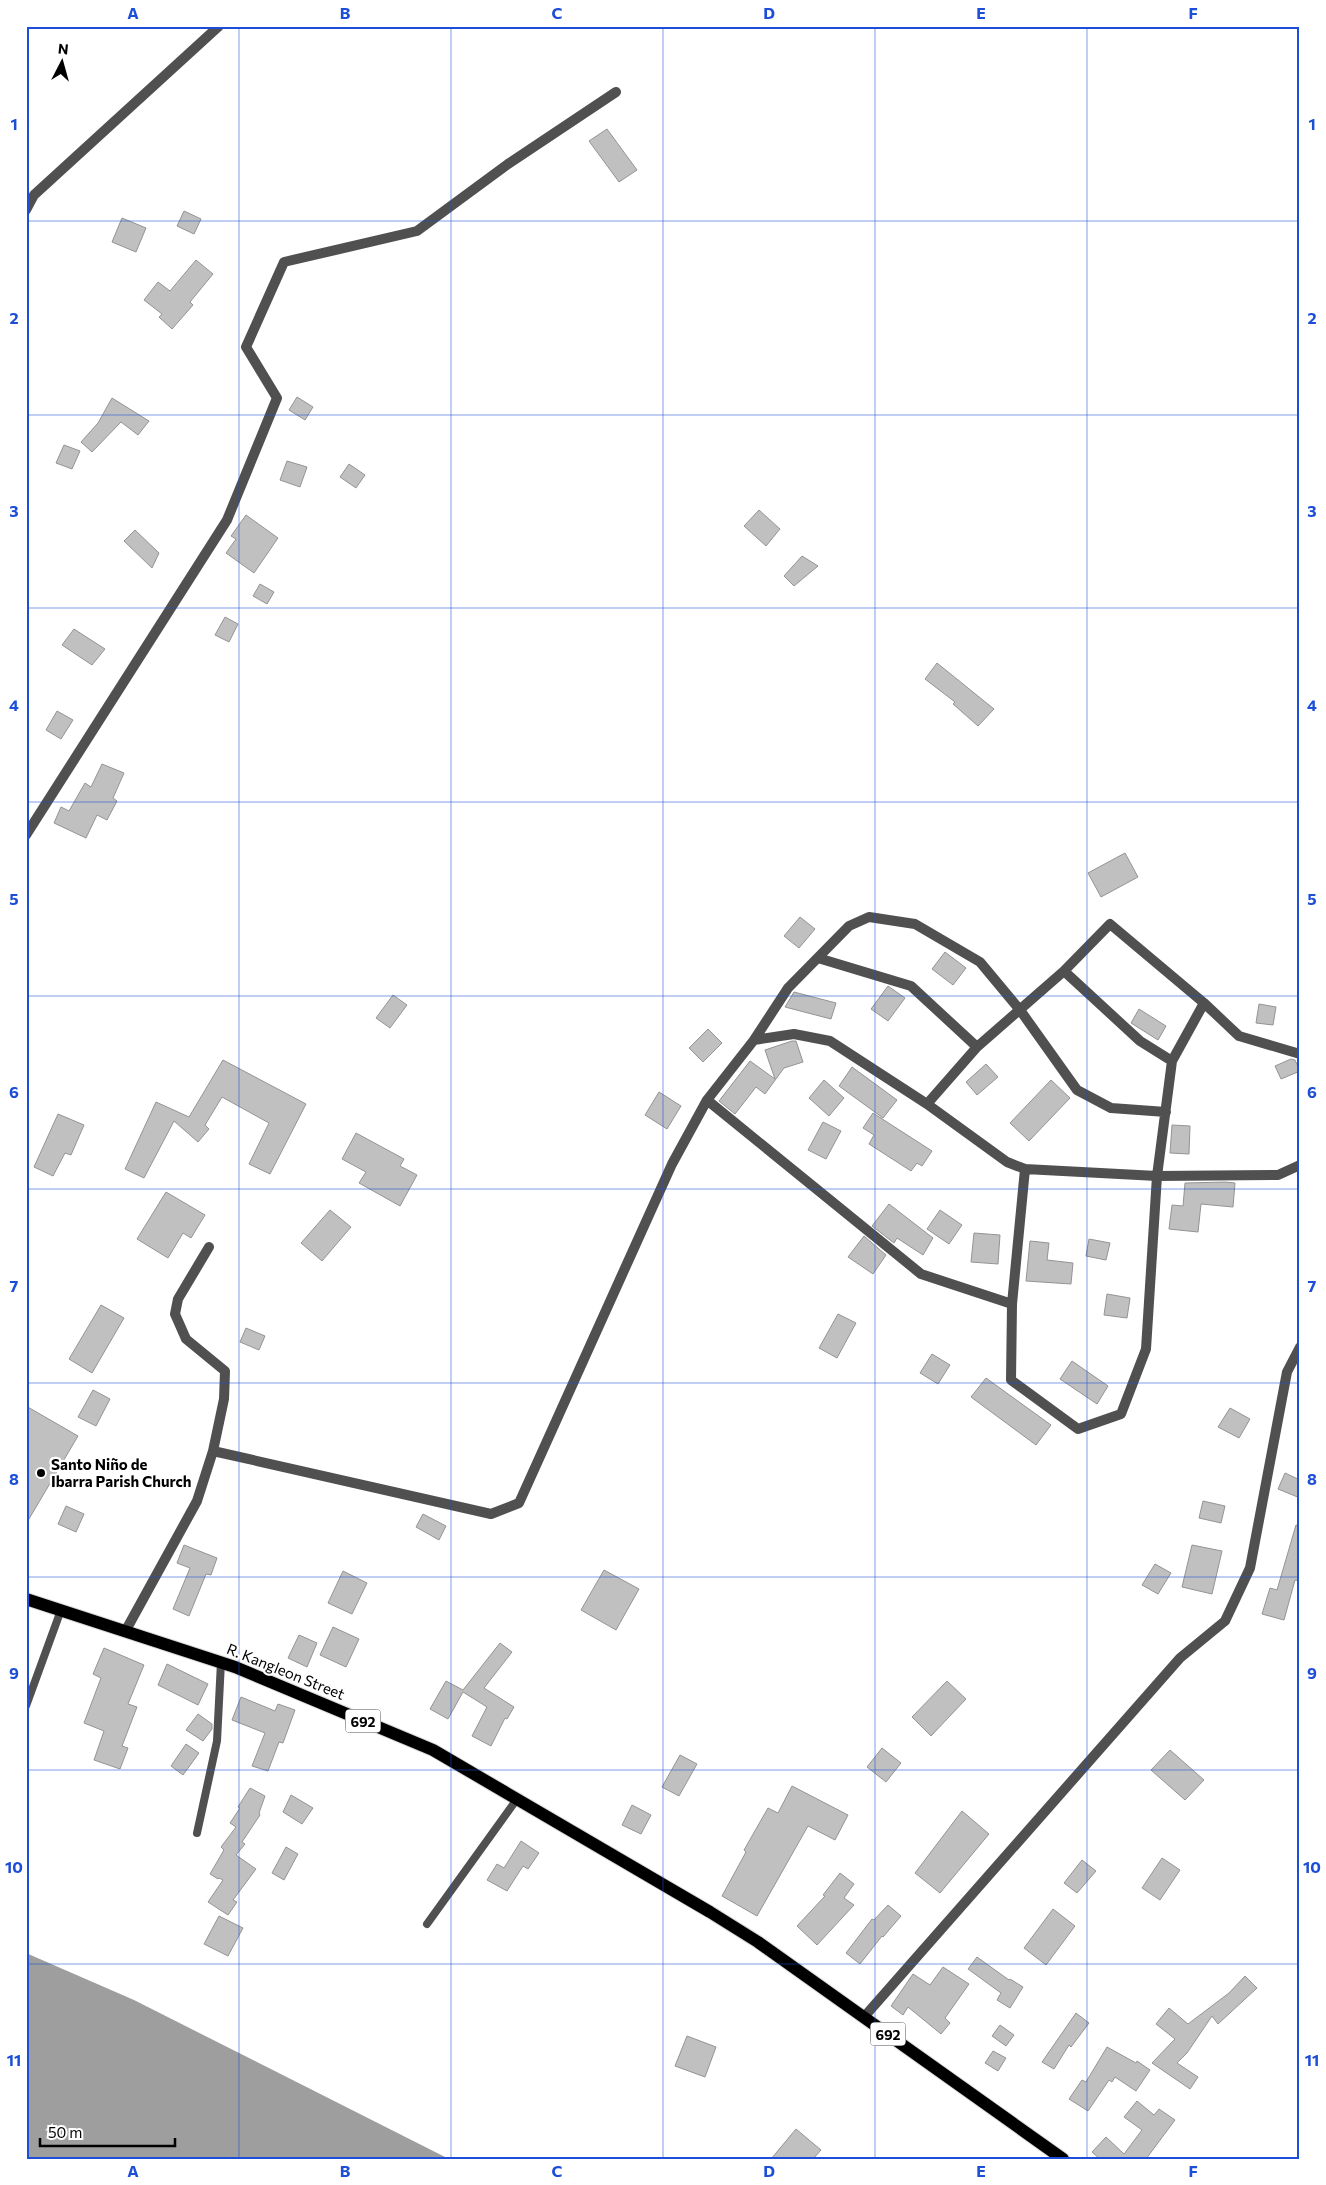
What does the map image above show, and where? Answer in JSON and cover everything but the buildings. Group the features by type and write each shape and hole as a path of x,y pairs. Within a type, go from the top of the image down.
{"main road":[{"name":"R. Kangleon Street","path":"26,1599 221,1662 432,1750 710,1912 758,1942 864,2017"},
{"name":"692","path":"864,2017 1063,2159"}],"street":[{"path":"26,210 34,195 219,26"},
{"path":"26,835 227,520 276,398 246,347 284,262 417,230 508,164 616,92"},
{"path":"213,1451 492,1514 519,1503 672,1164 707,1100 754,1040 788,988 849,926 869,917 915,924 980,962 1020,1010 1077,1090 1111,1108 1166,1112"},
{"path":"927,1104 977,1047 1064,971 1110,924 1204,1003 1239,1036 1300,1054"},
{"path":"818,958 910,986 977,1047"},
{"path":"1064,971 1140,1042 1172,1061"},
{"path":"1026,1169 1012,1304 1011,1380 1078,1430 1121,1414 1146,1349 1157,1176 1172,1061 1204,1003"},
{"path":"754,1040 794,1034 830,1041 927,1104 1007,1162 1026,1169 1157,1176 1278,1175 1300,1165"},
{"path":"707,1100 921,1274 1012,1304"},
{"path":"126,1630 197,1501 213,1451 224,1399 225,1371 186,1339 175,1314 178,1299 209,1247"},
{"path":"864,2017 1180,1658 1225,1621 1250,1568 1287,1372 1300,1347"}],"lane":[{"path":"26,1706 61,1610"},
{"path":"197,1833 218,1741 221,1662"},
{"path":"427,1924 517,1799"}],"shaded area":[{"path":"26,1953 134,2000 449,2159 26,2159"}],"place":[{"name":"Santo Niño de Ibarra Parish Church","path":"41,1473"}]}
